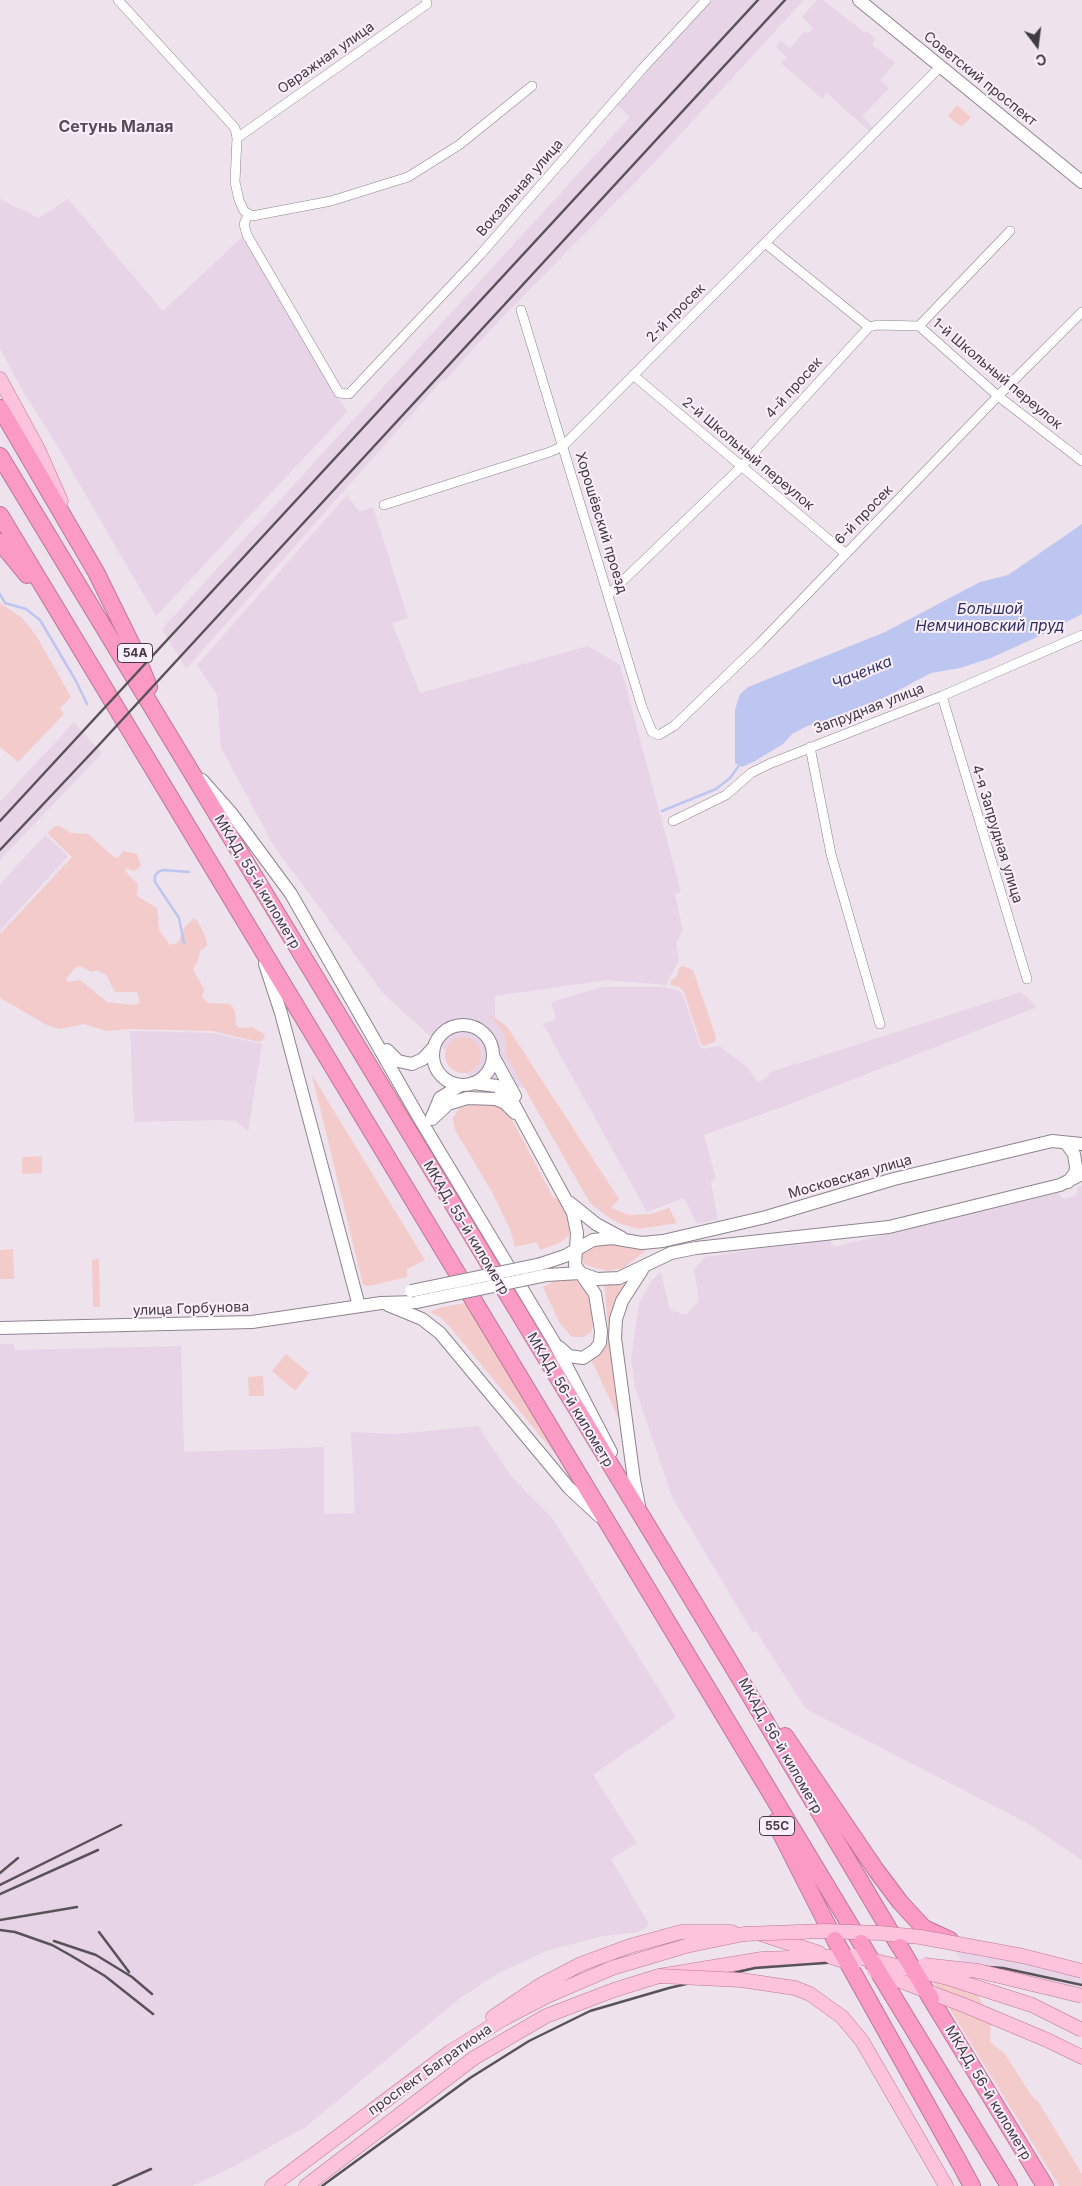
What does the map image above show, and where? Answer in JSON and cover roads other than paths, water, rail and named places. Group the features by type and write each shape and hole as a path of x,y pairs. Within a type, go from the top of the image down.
{"highway":[{"name":"54А","path":"0,408 96,572 132,645 169,736"},
{"name":"МКАД, 55-й километр","path":"0,456 514,1307"},
{"path":"0,516 246,920 611,1527 857,1949 893,1996 1009,2186"},
{"path":"0,542 58,611"},
{"name":"МКАД, 56-й километр","path":"514,1307 730,1662 1044,2186"},
{"path":"730,1662 778,1726 876,1870 924,1928 940,1937 1023,1962 1082,1976"},
{"name":"55C","path":"719,1711 835,1940 972,2186"}],"main road":[{"path":"0,379 38,449 70,525"},
{"path":"450,2052 512,2002 581,1964 630,1946 682,1932 715,1930 761,1934 862,1966 966,2006 1082,2057"},
{"name":"проспект Багратиона","path":"272,2186 450,2052 512,2015 612,1968 686,1946 744,1934 825,1931 896,1934 978,1947 1082,1971"},
{"path":"857,1949 978,1971 1082,1996"},
{"path":"857,1949 1032,2005 1082,2030"},
{"name":"проспект Багратиона","path":"306,2186 474,2058 546,2016 614,1990 659,1976 730,1963 815,1956 857,1949"},
{"path":"659,1976 741,1980 794,1988 810,1994 828,2005 853,2028 884,2076 946,2186"},
{"path":"1019,2143 1051,2186"}],"street":[{"path":"118,0 235,128 237,138 235,182 238,200 248,215 275,212 331,201 408,177 459,145 532,86"},
{"name":"Овражная улица","path":"237,138 427,4 426,0"},
{"name":"Вокзальная улица","path":"248,215 244,224 247,235 338,393 344,395 353,391 480,255 643,68 706,0"},
{"name":"Советский проспект","path":"859,0 1082,182"},
{"name":"2-й просек","path":"384,504 563,446 942,66"},
{"path":"765,243 868,327 877,325 918,326 1010,231"},
{"name":"Хорошёвский проезд","path":"521,310 650,728 656,734 664,733"},
{"name":"6-й просек","path":"664,733 674,726 760,643 998,396 1082,312"},
{"name":"1-й Школьный переулок","path":"918,326 998,396 1082,461"},
{"name":"4-й просек","path":"608,595 741,467 868,327"},
{"name":"2-й Школьный переулок","path":"633,375 846,554"},
{"name":"Запрудная улица","path":"674,821 726,795 750,773 810,747 942,696 1082,635"},
{"name":"4-я Запрудная улица","path":"942,696 1026,979"},
{"path":"810,747 831,854 880,1024"},
{"path":"181,756 232,814 291,894 445,1160 554,1342 639,1506 651,1533"},
{"path":"246,920 269,974 281,1013 358,1306"},
{"path":"374,1036 394,1058 402,1063 420,1061 433,1048 438,1037 447,1029 458,1025 470,1025 480,1030 488,1039 493,1056 519,1104 526,1127"},
{"path":"433,1048 434,1065 440,1075 450,1082 489,1084 502,1089 511,1098 568,1202 576,1227 575,1265 595,1294 601,1331 600,1343 595,1350 583,1358 569,1356 554,1342"},
{"path":"445,1160 432,1119 432,1112 440,1098 487,1072 493,1056"},
{"path":"432,1119 440,1110 458,1100 488,1097 505,1103 526,1127"},
{"name":"Московская улица","path":"575,1250 594,1240 612,1238 650,1243 688,1236 766,1217 894,1179 1037,1144 1057,1140 1066,1143 1082,1144"},
{"path":"1066,1143 1074,1154 1076,1167 1068,1182"},
{"path":"646,1265 671,1253 696,1248 889,1227 1068,1182 1082,1174"},
{"path":"568,1202 591,1221 626,1241"},
{"path":"639,1506 615,1338 616,1319 622,1301 655,1254 654,1248 650,1243"},
{"name":"улица Горбунова","path":"544,1270 575,1250"},
{"name":"улица Горбунова","path":"0,1328 252,1322 381,1303 544,1270 580,1273 597,1279 608,1280 630,1275 646,1265"},
{"path":"410,1314 405,1310 403,1303 405,1296 414,1296"},
{"path":"381,1303 422,1319 440,1332 569,1488 611,1527"},
{"name":"улица Горбунова","path":"381,1303 403,1303"}],"water":[{"name":"Большой Немчиновский пруд","path":"1082,524 1082,614 991,658 960,668 931,673 863,709 807,726 792,734 783,744 742,767 735,763 735,710 740,694 748,687 885,632 980,582 1008,575"}],"waterway":[{"path":"0,594 5,603 26,609 40,620 76,681 87,704"},
{"name":"Чаченка","path":"662,811 716,789 730,778 740,764"},
{"path":"184,943 179,918 155,882 155,876 163,870 189,872"}],"railway":[{"path":"0,821 758,0"},
{"path":"0,850 785,0"},
{"path":"0,1885 121,1825"},
{"path":"0,1894 98,1850"},
{"path":"0,1873 18,1858"},
{"path":"0,1920 77,1907"},
{"path":"0,1930 15,1932 52,1945 105,1976 153,2014"},
{"path":"99,1932 129,1972"},
{"path":"54,1941 96,1955 132,1977 152,1994"},
{"path":"322,2186 470,2078 529,2041 590,2011 669,1988 755,1968 852,1961"},
{"path":"927,1963 1003,1968 1082,1985"},
{"path":"113,2186 151,2169"}],"district":[{"name":"Сетунь Малая","path":"116,127"}]}
